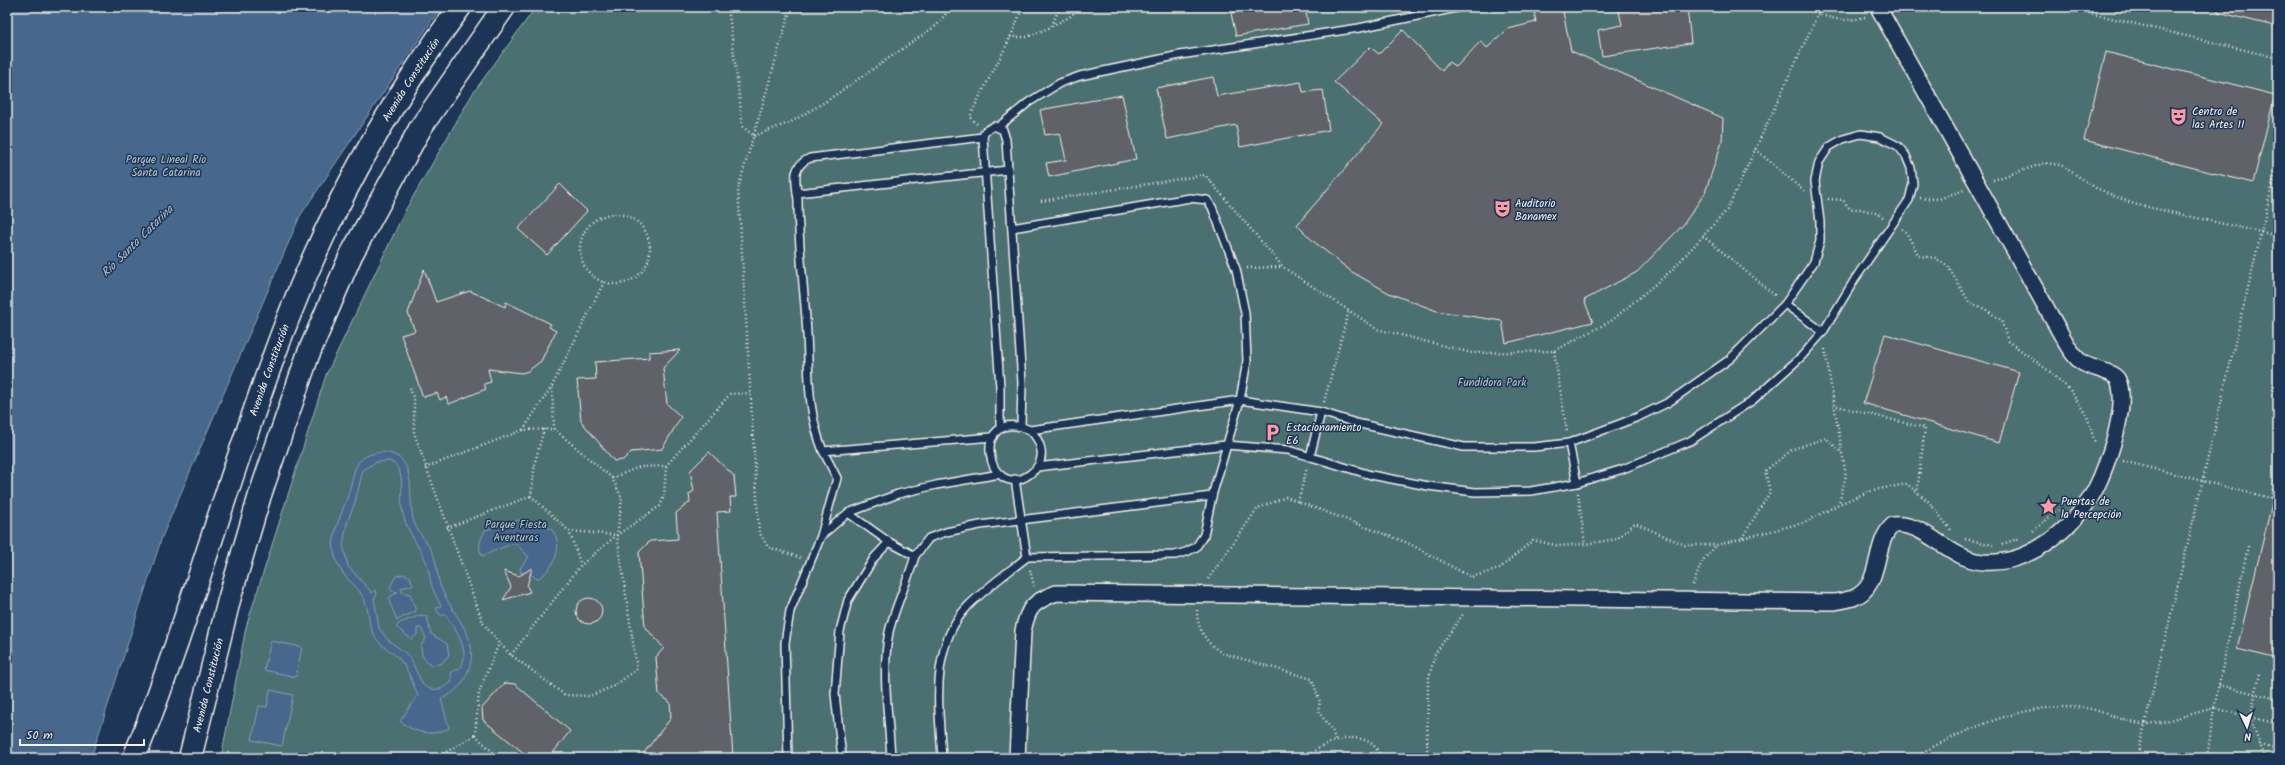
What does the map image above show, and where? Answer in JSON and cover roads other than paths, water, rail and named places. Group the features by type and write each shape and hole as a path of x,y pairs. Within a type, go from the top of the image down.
{"highway":[{"name":"Avenida Constitución","path":"134,758 209,551 267,373 310,267 357,170 389,114 460,7"},
{"name":"Avenida Constitución","path":"190,758 229,600 260,496 308,355 351,255 421,127 504,7"}],"street":[{"path":"1017,758 1023,631 1027,613 1038,600 1056,593 1834,602 1854,598 1869,584 1883,537 1893,525 1912,526 1948,550 1965,558 1982,562 2004,562 2040,547 2074,517 2096,489 2109,457 2120,413 2118,379 2111,373 2091,368 2073,354 1879,9"}],"lane":[{"path":"788,758 785,643 790,610 822,536 837,478 823,452 814,430 808,394 807,326 798,237 798,192 796,174 798,167 803,161 810,158 984,134 994,126 998,127 1029,102 1060,83 1080,76 1180,55 1359,28 1461,7"},
{"path":"998,127 1005,134 1008,170 1022,383 1021,426"},
{"path":"984,134 1000,388 1000,429"},
{"path":"1030,430 1240,400 1321,412 1356,423 1464,447 1534,447 1569,442 1638,417 1669,402 1730,359 1785,304 1814,262 1820,241 1820,222 1814,182 1822,157 1829,147 1843,139 1861,134 1880,137 1898,146 1906,156 1911,168 1913,184 1909,200 1855,279 1823,332 1801,357 1753,400 1690,441 1623,469 1577,483 1531,491 1475,492 1428,486 1371,475 1288,450 1226,445 1037,467"},
{"path":"798,192 1008,170"},
{"path":"942,758 939,670 949,634 967,607 1027,557 1175,555 1196,547 1204,535 1212,496 1240,400 1247,361 1245,313 1236,269 1212,207 1206,200 1199,198 1012,228"},
{"path":"1785,304 1823,332"},
{"path":"1310,457 1321,412"},
{"path":"1010,426 1021,426 1030,430 1038,437 1042,447 1042,457 1037,467 1030,474 1015,479 1000,474 992,467 989,457 989,446 993,437 1000,429 1010,426"},
{"path":"823,452 993,437"},
{"path":"1569,442 1577,483"},
{"path":"822,536 848,513 898,494 1000,474"},
{"path":"1015,479 1027,557"},
{"path":"891,758 886,670 890,631 915,556 929,538 946,532 980,525 1022,521 1212,496"},
{"path":"848,513 889,542 915,556"},
{"path":"842,758 835,694 840,631 848,600 874,558 889,542"}],"water":[{"name":"Río Santa Catarina","path":"7,7 441,7 300,216 162,537 91,758 7,758"},
{"path":"382,452 394,455 402,460 406,467 409,476 413,519 432,551 441,588 466,631 469,640 471,662 467,674 457,689 441,699 449,728 443,731 430,733 417,731 400,721 418,695 403,664 397,657 379,643 374,635 370,625 365,600 358,589 342,572 334,551 335,531 357,464 361,460 373,454","holes":["389,461 395,464 402,482 403,516 408,529 426,562 432,586 441,606 436,609 441,616 445,614 457,632 463,646 464,660 461,667 451,673 452,682 445,687 438,689 430,689 423,685 409,656 387,639 379,628 374,598 377,595 375,590 372,593 348,566 343,545 347,523 355,502 363,470 376,462"]},
{"path":"519,520 549,528 555,535 557,542 556,557 548,570 537,579 528,572 521,573 520,568 529,557 516,544 511,544 482,556 480,543 485,530"},
{"path":"404,574 410,577 413,585 401,588 402,592 410,594 416,611 397,620 389,601 390,597 398,592 392,591 390,587 396,576"},
{"path":"421,615 427,617 431,634 447,644 449,655 441,664 431,665 422,656 421,646 426,638 421,628 417,628 417,635 411,639 396,627 400,623"},
{"path":"271,641 302,647 296,677 264,670"},
{"path":"270,690 293,695 282,746 252,740 259,706 267,707"}],"place":[{"name":"Centro de las Artes II","path":"2179,117"},
{"name":"Auditorio Banamex","path":"1502,209"},
{"name":"Estacionamiento E6","path":"1273,433"},
{"name":"Puertas de la Percepción","path":"2048,507"}],"park label":[{"name":"Parque Lineal Río Santa Catarina","path":"166,165"},
{"name":"Fundidora Park","path":"1492,382"},
{"name":"Parque Fiesta Aventuras","path":"516,530"}]}
